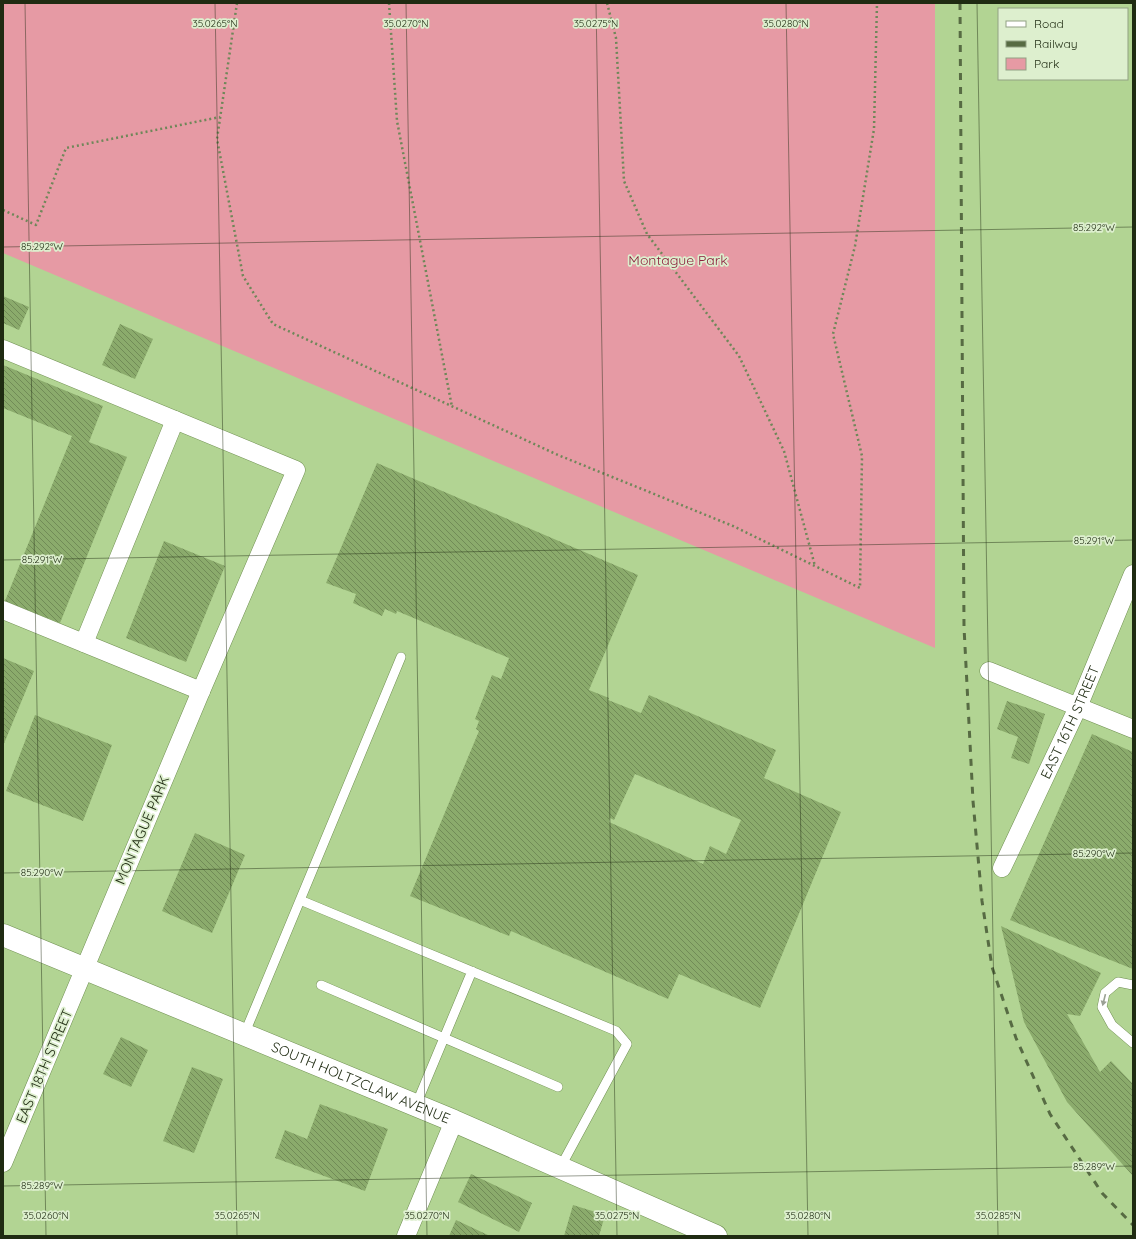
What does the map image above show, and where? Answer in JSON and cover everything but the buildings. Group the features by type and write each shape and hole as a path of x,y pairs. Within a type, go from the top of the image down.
{"main road":[{"name":"SOUTH HOLTZCLAW AVENUE","path":"3,935 454,1121 716,1236"}],"street":[{"path":"3,349 175,420 84,643"},
{"name":"MONTAGUE PARK","path":"84,969 296,470 175,420"},
{"name":"EAST 16TH STREET","path":"1002,868 1078,707 1133,574"},
{"path":"3,610 201,691"},
{"path":"989,671 1133,730"},
{"name":"EAST 18TH STREET","path":"3,1163 84,969"},
{"path":"406,1236 454,1121"}],"lane":[{"path":"244,1035 401,657"},
{"path":"300,900 616,1031 627,1044 560,1168"},
{"path":"416,1105 472,971"},
{"path":"1133,986 1118,982 1105,993 1102,1008 1112,1024 1133,1043"},
{"path":"322,985 558,1087"}],"path":[{"path":"237,3 217,139 243,276 273,324 558,455 733,526 860,588 862,456 834,334 855,246 874,129 877,3"},
{"path":"389,3 397,122 453,407"},
{"path":"606,3 616,38 624,181 647,234 739,356 784,451 815,566"},
{"path":"3,210 36,224 66,148 220,117"}],"green space":[{"name":"Montague Park","path":"3,3 935,3 935,648 3,253"}],"railway":[{"path":"960,3 964,627 973,801 982,901 992,967 1016,1038 1050,1114 1102,1193 1133,1225"}]}
